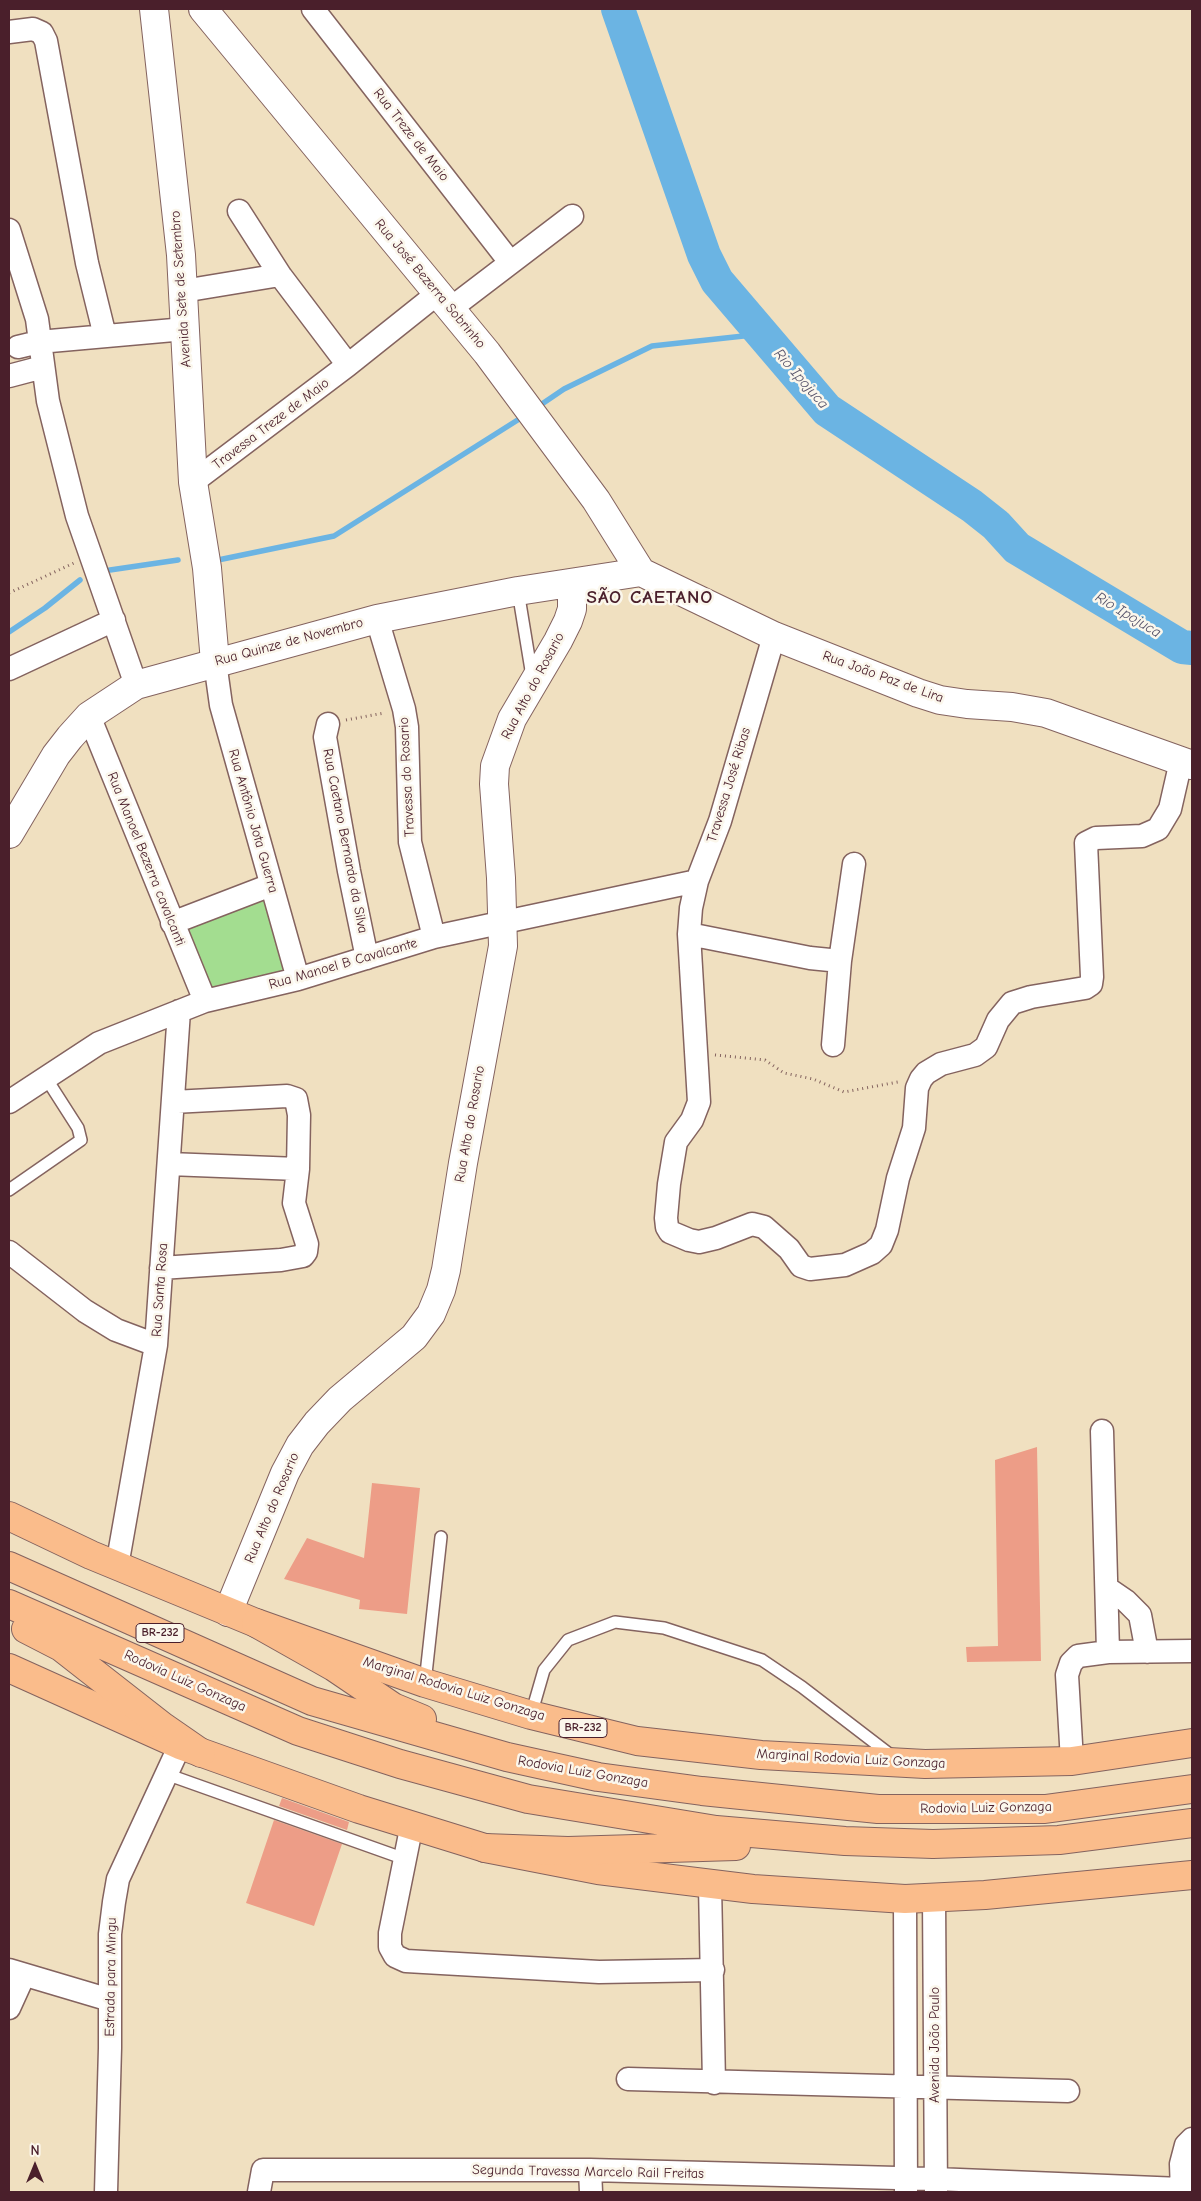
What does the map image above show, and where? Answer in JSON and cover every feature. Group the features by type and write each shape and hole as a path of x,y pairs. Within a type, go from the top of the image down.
{"main road":[{"name":"Marginal Rodovia Luiz Gonzaga","path":"9,1516 117,1566 256,1623 425,1683 531,1715 638,1741 761,1755 925,1764 1072,1761 1192,1743"},
{"name":"Rodovia Luiz Gonzaga","path":"9,1566 312,1700 507,1757 598,1777 702,1791 878,1809 1045,1809 1192,1789"},
{"name":"Rodovia Luiz Gonzaga","path":"9,1604 298,1731 400,1764 528,1799 716,1830 845,1841 933,1844 1059,1840 1192,1823"},
{"path":"9,1620 61,1648 190,1749"},
{"path":"256,1623 334,1667 393,1706 425,1721 702,1791"},
{"path":"9,1668 190,1749 359,1808 485,1848 598,1870 710,1885 905,1899 1192,1875"},
{"path":"485,1848 568,1851 733,1846 826,1851 868,1851 933,1844"}],"street":[{"name":"Avenida Sete de Setembro","path":"154,9 182,291 193,482 207,568 215,662"},
{"name":"Rua José Bezerra Sobrinho","path":"203,9 508,382 596,500 641,572"},
{"name":"Rua Treze de Maio","path":"313,9 510,262"},
{"path":"9,32 33,29 42,33 46,41 88,263 105,336"},
{"path":"239,211 280,275 348,365"},
{"name":"Travessa Treze de Maio","path":"193,482 348,365 444,302 510,262 572,216"},
{"path":"9,230 36,318 22,340"},
{"path":"182,291 280,275"},
{"path":"22,340 105,336 185,329"},
{"path":"22,340 37,368 48,401 77,516 136,685"},
{"path":"9,376 37,368"},
{"name":"Rua Quinze de Novembro","path":"9,834 56,755 89,716 136,685 377,619 518,591 641,572"},
{"name":"Rua João Paz de Lira","path":"641,572 774,636 933,698 1046,713 1187,763"},
{"name":"Rua Alto do Rosario","path":"228,1612 285,1473 300,1445 316,1422 340,1398 414,1337 431,1314 441,1290 446,1270 482,1054 500,970 503,922 494,784 495,766 512,719 568,622 572,609 572,583"},
{"name":"Travessa do Rosario","path":"377,619 404,709 407,727 410,842 434,937"},
{"path":"9,669 114,620"},
{"name":"Travessa José Ribas","path":"774,636 720,821 697,881 691,908 689,934 699,1102 692,1120 676,1142 667,1202 667,1227 670,1232 699,1242 716,1238 752,1224 764,1227 789,1249 801,1266 810,1269 845,1265 872,1253 881,1245 887,1230 898,1178 914,1128 918,1088 921,1080"},
{"name":"Rua Antônio Jota Guerra","path":"215,662 221,704 298,979"},
{"name":"Rua Manoel Bezerra cavalcanti","path":"89,716 204,1001"},
{"name":"Rua Caetano Bernardo da Silva","path":"328,724 325,737 367,958"},
{"path":"921,1080 926,1073 941,1064 975,1056 986,1047 1003,1011 1012,1003 1031,997 1085,988 1091,984 1086,843 1090,840 1142,836 1158,829 1170,809 1187,763"},
{"path":"832,1045 840,961 854,864"},
{"name":"Rua Manoel B Cavalcante","path":"9,1102 100,1044 204,1001 298,979 434,937 697,881"},
{"path":"172,923 271,885"},
{"path":"689,934 810,958 840,961"},
{"name":"Rua Santa Rosa","path":"117,1566 156,1345 179,1011"},
{"path":"161,1268 281,1260 303,1256 306,1252 307,1244 294,1203 298,1169 299,1115 296,1099 287,1096 173,1102"},
{"path":"169,1164 298,1169"},
{"path":"9,1252 85,1311 116,1330 156,1345"},
{"path":"1102,1431 1108,1652"},
{"path":"1106,1588 1126,1601 1140,1615 1147,1652"},
{"path":"1072,1761 1067,1675 1071,1663 1078,1656 1108,1652 1192,1651"},
{"name":"Estrada para Mingu","path":"106,2192 110,1934 118,1879 166,1774 190,1749"},
{"path":"412,1824 390,1933 390,1947 395,1956 406,1961 599,1972 713,1970"},
{"path":"710,1885 714,2083"},
{"name":"Avenida João Paulo","path":"934,1898 935,2186"},
{"path":"905,1899 906,2186"},
{"path":"9,2008 16,1972 110,2000"},
{"path":"628,2079 714,2083 1068,2091"},
{"path":"1182,2191 1181,2164 1189,2142"},
{"name":"Segunda Travessa Marcelo Rail Freitas","path":"259,2192 263,2170 590,2181 1182,2191"}],"lane":[{"path":"518,591 533,682"},
{"path":"9,1190 81,1140 78,1128 46,1078"},
{"path":"425,1683 441,1537"},
{"path":"531,1715 544,1670 568,1640 615,1622 664,1628 762,1660 802,1687 900,1762"},
{"path":"166,1774 405,1859"}],"path":[{"path":"9,593 91,554"},
{"path":"328,724 404,709"},
{"path":"697,1054 744,1056 765,1060 784,1073 813,1079 844,1092 921,1080"}],"green space":[{"path":"269,892 292,975 208,997 180,928"}],"building":[{"path":"1037,1447 1041,1661 967,1662 966,1647 998,1646 995,1460"},
{"path":"372,1483 420,1488 407,1614 359,1609 360,1600 284,1579 307,1538 364,1558"},
{"path":"282,1798 349,1822 347,1830 279,1806"},
{"path":"274,1820 342,1844 314,1926 246,1903"}],"waterway":[{"name":"Rio Ipojuca","path":"618,9 704,255 717,281 827,410 972,506 996,525 1017,548 1182,647 1192,648"},
{"path":"536,408 564,389 652,346 762,334"},
{"path":"218,560 334,536 524,416"},
{"path":"110,570 178,560"},
{"path":"9,632 45,608 80,580"}],"district":[{"name":"SÃO CAETANO","path":"650,598"}]}
